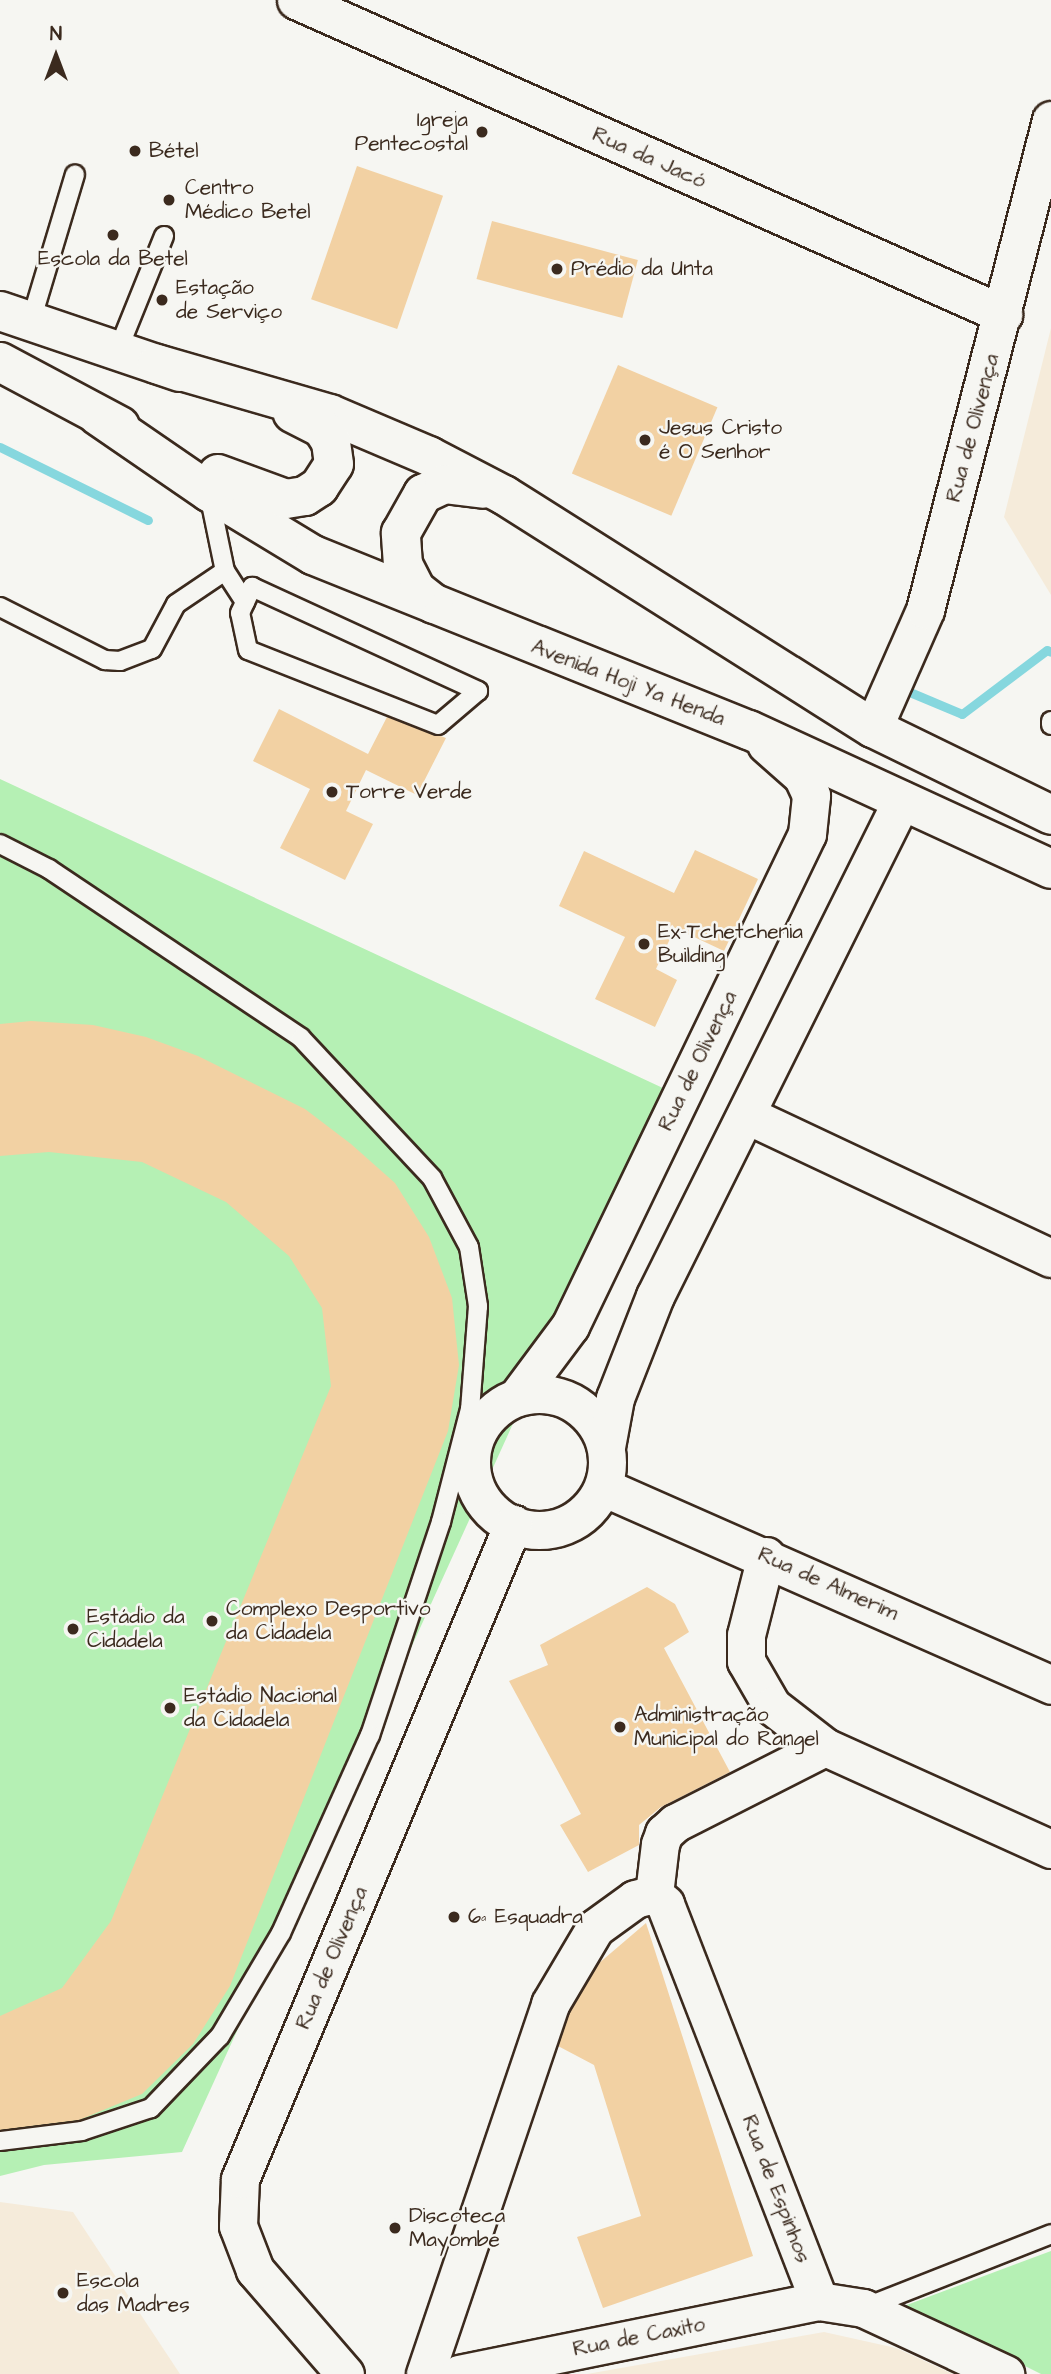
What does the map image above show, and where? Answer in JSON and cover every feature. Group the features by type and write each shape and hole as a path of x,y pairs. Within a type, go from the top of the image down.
{"main road":[{"path":"0,362 97,415 260,493 286,499 305,496 328,477 334,455 322,428 304,417 15,316"},
{"path":"157,364 330,414 390,438 504,495 873,728 1051,814"},
{"name":"Avenida Hoji Ya Henda","path":"97,415 209,492 313,555 442,610 749,730 1051,869"},
{"path":"442,610 416,590 402,565 401,533 411,509 423,494 444,484 465,483 504,495"}],"street":[{"name":"Rua da Jacó","path":"296,0 1003,314"},
{"name":"Rua de Olivença","path":"873,728 925,610 1051,120"},
{"name":"Rua de Olivença","path":"517,1397 570,1326 807,834 811,804 802,776 749,730"},
{"path":"606,1447 587,1413 575,1403 550,1394 517,1397 485,1421 475,1440 472,1470 486,1504 513,1524 556,1528 578,1518 603,1487 606,1447 632,1347 902,800"},
{"path":"747,1115 1051,1258"},
{"name":"Rua de Almerim","path":"603,1487 766,1556 1051,1685"},
{"name":"Rua de Olivença","path":"345,2374 255,2270 237,2226 240,2179 513,1524"},
{"path":"766,1556 746,1635 746,1661 772,1706 825,1747 1051,1849"},
{"path":"425,2374 550,2004 595,1928 635,1899 654,1894 660,1844 664,1833 675,1823 825,1747"},
{"name":"Rua de Espinhos","path":"654,1894 665,1904 819,2301"},
{"path":"819,2301 863,2308 1005,2374"},
{"name":"Rua de Caxito","path":"459,2374 819,2301"}],"lane":[{"path":"15,316 75,174"},
{"path":"118,350 164,236"},
{"path":"209,492 225,571 245,602"},
{"path":"0,607 105,660 120,661 152,649 176,604 225,571"},
{"path":"252,587 478,691 438,725 248,650 240,612 245,602 252,587"},
{"path":"0,844 49,869 301,1038 432,1178 469,1247 478,1307 470,1409 441,1522 370,1735 281,1933 220,2036 150,2108 82,2131 0,2141"},
{"path":"863,2308 1051,2234"}],"shaded area":[{"path":"1051,328 1051,595 1004,517"},
{"name":"Escola das Madres","path":"0,2202 73,2212 180,2374 0,2374"},
{"path":"824,2332 896,2348 953,2374 587,2374"}],"green space":[{"name":"Complexo Desportivo da Cidadela","path":"0,779 665,1089 182,2152 44,2165 0,2176"},
{"path":"1051,2251 1051,2374 1041,2374 904,2306"}],"building":[{"path":"357,166 443,196 397,329 311,299"},
{"name":"Prédio da Unta","path":"492,221 638,260 622,318 476,279"},
{"name":"Jesus Cristo é O Senhor","path":"618,365 717,407 671,516 572,474"},
{"name":"Torre Verde","path":"279,709 368,754 387,717 446,738 417,795 366,770 346,811 373,824 345,880 280,848 310,789 253,761"},
{"name":"Ex-Tchetchenia Building","path":"695,850 758,879 724,951 675,928 656,969 677,980 655,1027 595,999 625,937 559,906 584,851 674,893"},
{"path":"31,1021 93,1025 146,1037 198,1056 305,1109 351,1144 395,1183 429,1237 452,1298 459,1365 448,1431 230,1986 193,2044 142,2094 79,2120 0,2130 0,2016 62,1988 111,1921 331,1386 322,1308 289,1256 226,1202 142,1162 49,1152 0,1156 0,1024"},
{"name":"Administração Municipal do Rangel","path":"647,1587 675,1604 689,1632 664,1648 730,1772 661,1807 639,1825 639,1845 588,1872 560,1825 581,1814 509,1681 548,1665 540,1645"},
{"path":"646,1923 753,2256 603,2308 577,2237 641,2216 594,2065 558,2046 569,2013 598,1964"}],"waterway":[{"path":"0,447 148,520"},
{"path":"912,693 962,714 1047,650 1051,652"}],"place":[{"name":"Igreja Pentecostal","path":"482,132"},
{"name":"Bétel","path":"135,151"},
{"name":"Centro Médico Betel","path":"169,200"},
{"name":"Escola da Betel","path":"113,235"},
{"name":"Prédio da Unta","path":"557,269"},
{"name":"Estação de Serviço","path":"162,300"},
{"name":"Jesus Cristo é O Senhor","path":"645,440"},
{"name":"Torre Verde","path":"332,792"},
{"name":"Ex-Tchetchenia Building","path":"644,944"},
{"name":"Complexo Desportivo da Cidadela","path":"212,1621"},
{"name":"Estádio da Cidadela","path":"73,1629"},
{"name":"Estádio Nacional da Cidadela","path":"170,1708"},
{"name":"Administração Municipal do Rangel","path":"620,1727"},
{"name":"6ª Esquadra","path":"454,1917"},
{"name":"Discoteca Mayombe","path":"395,2228"},
{"name":"Escola das Madres","path":"63,2293"}]}
